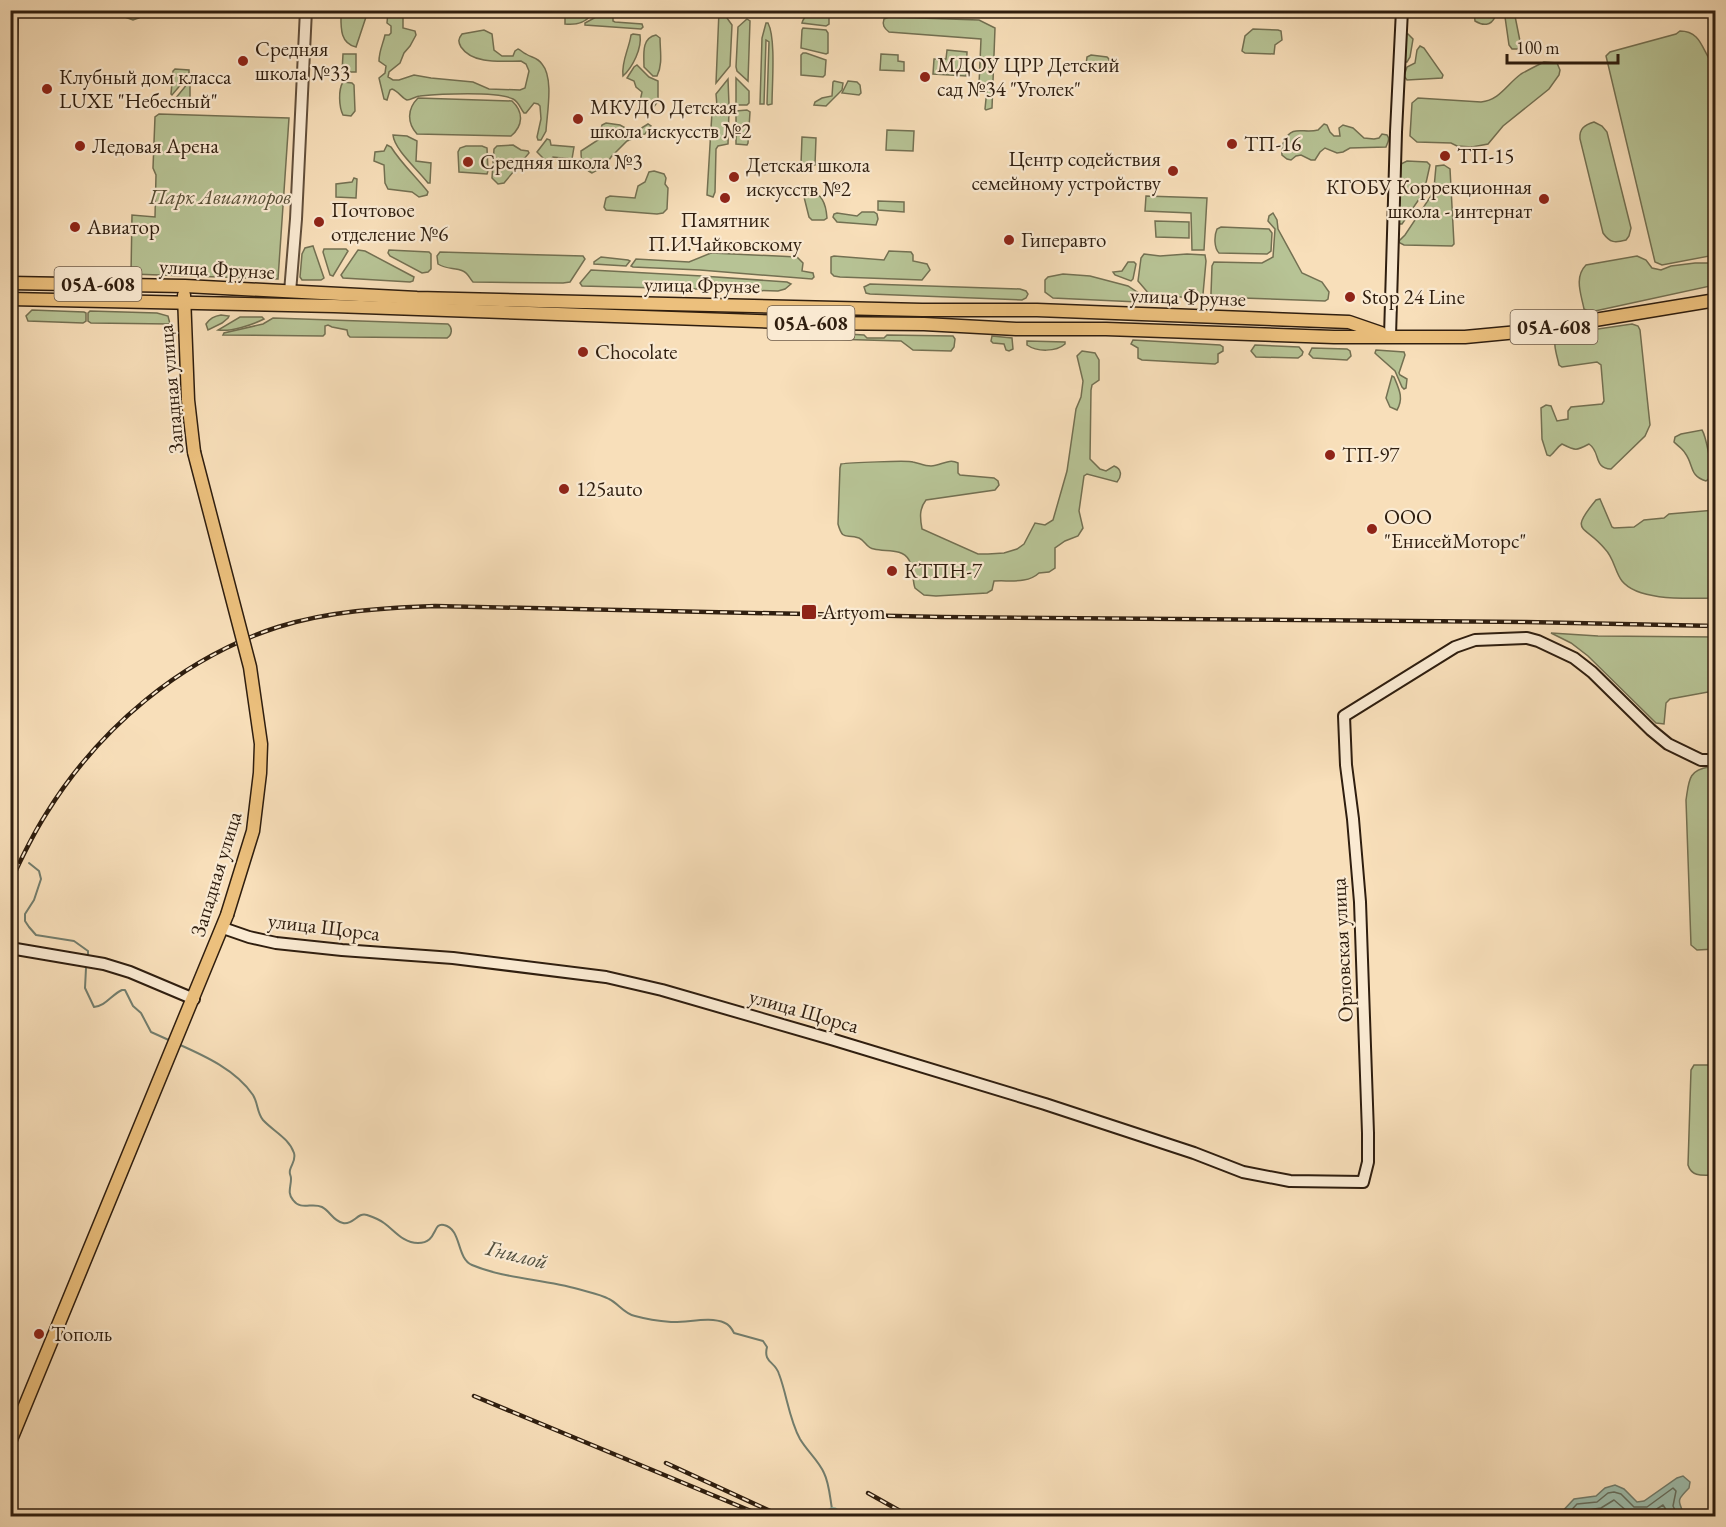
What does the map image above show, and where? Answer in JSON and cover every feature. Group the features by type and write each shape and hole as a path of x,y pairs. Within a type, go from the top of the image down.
{"main road":[{"path":"10,100 12,10"},
{"path":"288,305 296,219 306,10"},
{"path":"1390,336 1402,10"},
{"name":"улица Фрунзе","path":"10,283 184,286 417,298 922,310 1037,310 1349,322 1390,336"},
{"name":"Западная улица","path":"10,1442 223,928 253,831 261,773 261,744 250,667 194,452 187,394 184,286"},
{"name":"улица Фрунзе","path":"10,298 1334,337 1465,336 1528,331 1716,300"},
{"name":"Орловская улица","path":"1363,1182 1368,1162 1368,1133 1360,902 1346,765 1344,716 1455,647 1475,640 1527,638 1574,658 1592,672 1668,744 1701,760 1716,760"},
{"name":"улица Щорса","path":"223,928 276,943 453,958 606,977 662,990 1046,1104 1194,1153 1243,1172 1290,1180 1363,1182"},
{"path":"10,948 113,967 194,999"}],"green space":[{"path":"613,10 613,21 642,24 643,27 641,29 585,25 607,11"},
{"path":"108,11 136,11 140,16 133,20"},
{"path":"341,11 363,11 367,14 356,47 346,42 344,38 341,28"},
{"path":"388,11 403,11 403,28 415,31 416,35 400,63 389,72 388,77 393,80 414,75 473,82 489,89 520,90 525,88 529,71 526,64 521,61 497,61 473,57 466,53 459,44 462,34 484,30 492,34 494,50 502,56 513,56 518,49 538,60 546,70 549,87 546,131 541,140 537,137 541,119 538,104 534,103 524,113 515,100 505,96 454,94 418,96 407,100 392,89 387,100 384,99 379,78 385,73 386,66 379,61 385,35 391,33 391,26 387,23"},
{"path":"565,11 586,11 591,15 579,23 565,24"},
{"path":"719,11 722,11 732,25 730,66 716,83"},
{"path":"808,11 829,11 829,24 826,26 802,23"},
{"path":"1474,11 1514,11 1521,46 1512,49 1509,45 1505,17 1495,17 1489,24 1481,24 1475,21"},
{"path":"889,17 979,20 995,28 992,108 985,109 987,89 979,85 981,39 889,32 883,23 884,19"},
{"path":"747,19 750,21 748,81 737,71 736,67 738,27"},
{"path":"766,23 770,30 773,50 772,104 768,105 769,42 766,40 764,104 760,104 762,38"},
{"path":"803,28 826,30 828,53 801,48"},
{"path":"1253,29 1281,31 1282,40 1275,45 1274,54 1242,51 1245,36"},
{"path":"1680,31 1688,32 1698,39 1715,66 1715,255 1662,265 1655,262 1606,56 1610,52"},
{"path":"633,34 640,35 640,46 623,76 624,61"},
{"path":"1405,34 1413,39 1410,57 1407,62 1402,62"},
{"path":"656,35 660,38 661,62 657,76 653,76 644,67 644,52 648,40"},
{"path":"1420,46 1424,48 1443,75 1442,78 1407,80 1404,76 1407,67 1415,63"},
{"path":"947,50 967,52 966,76 933,74 934,59 946,59"},
{"path":"803,53 826,60 823,77 801,75 801,55"},
{"path":"343,54 356,54 356,72 342,72"},
{"path":"881,54 898,55 898,61 904,62 904,71 880,70"},
{"path":"1091,55 1107,57 1108,67 1086,65 1087,57"},
{"path":"1544,62 1557,63 1560,70 1559,75 1549,89 1503,126 1488,144 1472,147 1457,146 1451,143 1417,142 1410,136 1412,103 1418,98 1488,101 1521,74"},
{"path":"637,65 649,77 658,81 658,101 653,108 641,109 639,106 642,92 636,87 634,81 627,78"},
{"path":"175,69 189,70 189,75 172,95 173,71"},
{"path":"736,78 749,91 747,105 736,104"},
{"path":"728,79 729,105 717,106 716,94"},
{"path":"834,81 843,83 842,90 826,106 814,105 822,98 832,96"},
{"path":"848,81 857,82 860,85 859,95 842,93"},
{"path":"343,82 354,85 355,111 351,116 343,115 341,108 340,94"},
{"path":"188,83 190,101 175,101 175,99"},
{"path":"418,98 512,101 519,110 520,123 511,136 417,134 411,125 410,111"},
{"path":"729,110 728,144 718,146 716,149 713,197 707,195 712,112"},
{"path":"736,111 750,112 748,143 747,145 736,144"},
{"name":"Парк Авиаторов","path":"159,114 289,118 278,279 131,274 132,215 155,217 156,175 153,168 155,117"},
{"path":"1594,122 1607,132 1631,228 1626,240 1619,242 1608,239 1603,233 1580,139 1580,132 1583,128"},
{"path":"606,123 620,125 629,130 640,129 648,124 651,126 645,134 627,141 605,166 592,173 583,164 581,151 598,140 602,125"},
{"path":"1324,124 1334,136 1340,136 1339,128 1343,125 1353,128 1364,138 1374,139 1379,138 1382,134 1387,135 1388,141 1386,147 1350,148 1337,153 1325,148 1315,160 1301,155 1291,160 1282,155 1284,141 1291,133 1318,130"},
{"path":"887,130 914,131 913,151 886,150"},
{"path":"393,135 407,136 417,141 416,161 431,163 430,183 397,147"},
{"path":"802,137 816,138 815,165 801,164"},
{"path":"547,139 550,140 551,145 574,147 572,159 553,157 550,161 546,161 537,152"},
{"path":"387,145 428,192 427,195 419,197 412,192 388,189 385,183 384,165 374,161 375,152 384,151"},
{"path":"513,145 529,153 504,183 498,184 492,178 494,149 497,146"},
{"path":"466,146 487,148 487,174 459,172 458,152 460,148"},
{"path":"1407,161 1427,162 1430,165 1424,192 1400,224 1398,223 1401,164"},
{"path":"1444,165 1450,169 1454,244 1452,246 1400,243 1399,241 1431,196 1436,166"},
{"path":"649,172 664,174 666,178 667,209 663,213 606,210 604,207 606,198 610,196 635,198 638,186 645,182"},
{"path":"354,178 357,179 356,198 336,197 336,184 352,182"},
{"path":"807,191 820,196 826,208 827,218 824,220 812,220 809,217 803,193"},
{"path":"1146,196 1207,198 1204,250 1192,250 1191,213 1145,211"},
{"path":"878,201 904,202 904,212 878,210"},
{"path":"862,212 877,214 876,225 837,222 833,217 837,213 857,216"},
{"path":"1273,213 1278,229 1302,273 1322,282 1329,292 1328,299 1325,301 1212,297 1214,262 1262,263 1273,257 1275,229 1268,221 1269,216"},
{"path":"1155,221 1189,222 1189,238 1156,237"},
{"path":"1221,227 1269,229 1272,233 1271,251 1267,254 1219,253 1215,238 1217,229"},
{"path":"313,246 324,278 302,280 300,277 302,254 305,248"},
{"path":"324,249 346,249 348,251 333,276 330,275"},
{"path":"358,250 365,251 414,277 413,281 343,278 341,275"},
{"path":"389,250 429,252 431,269 422,273 390,256"},
{"path":"889,251 911,252 913,261 927,264 930,270 922,280 840,277 831,273 831,257 884,260"},
{"path":"440,252 583,256 585,259 570,282 473,282 463,271 438,264 437,256"},
{"path":"711,253 797,257 803,263 802,271 813,273 814,277 812,279 631,266 636,259 689,262"},
{"path":"1144,254 1205,255 1203,294 1197,298 1150,295 1138,281 1141,258"},
{"path":"1637,256 1646,260 1652,268 1661,270 1671,266 1715,263 1715,285 1590,312 1584,309 1579,280 1586,265"},
{"path":"601,257 630,261 626,266 594,264"},
{"path":"1128,262 1136,264 1131,281 1113,272 1122,271"},
{"path":"591,270 791,284 778,291 582,286 580,283"},
{"path":"1063,274 1090,276 1128,286 1143,296 1143,300 1138,302 1053,298 1045,292 1045,280 1048,277"},
{"path":"870,284 1020,289 1028,294 1022,300 870,294 866,293 864,287"},
{"path":"32,310 84,312 86,321 83,323 28,321 26,316"},
{"path":"90,311 157,313 168,316 170,324 91,323 88,321"},
{"path":"221,315 229,316 222,323 208,330 206,324 212,318"},
{"path":"240,317 262,317 264,319 241,328 218,330"},
{"path":"273,318 448,324 451,331 447,338 350,337 347,330 328,325 325,326 323,336 223,335 263,324"},
{"path":"1632,324 1638,326 1640,330 1650,425 1645,436 1611,469 1599,463 1593,447 1589,444 1576,449 1562,444 1550,456 1547,455 1542,439 1541,408 1546,405 1551,406 1557,421 1568,419 1568,411 1571,407 1602,404 1604,401 1601,365 1597,362 1562,367 1559,365 1555,345 1557,335"},
{"path":"830,333 864,335 867,338 884,338 887,335 953,336 955,339 951,351 913,350 901,341 830,339 827,336"},
{"path":"992,336 1012,338 1013,349 1009,351 1006,350 1004,344 993,343"},
{"path":"1133,340 1220,345 1223,351 1218,354 1218,362 1215,364 1142,360 1138,358 1138,348 1131,344"},
{"path":"1027,341 1065,342 1065,344 1057,349 1041,350 1027,345"},
{"path":"1255,345 1299,347 1303,352 1298,358 1256,357 1251,351"},
{"path":"1312,348 1347,349 1351,356 1347,360 1313,358 1309,354"},
{"path":"1376,350 1404,352 1399,373 1407,379 1406,388 1402,387 1395,371 1375,353"},
{"path":"1082,351 1095,353 1099,360 1099,380 1092,385 1091,390 1090,459 1100,469 1106,471 1114,466 1117,467 1120,477 1117,482 1087,474 1084,476 1079,511 1083,528 1078,536 1055,548 1055,568 1029,579 994,581 992,590 987,593 924,595 915,588 912,567 906,556 898,552 871,548 859,538 843,535 838,524 841,464 908,461 935,466 951,461 958,463 960,475 994,478 999,485 995,490 926,500 921,514 922,529 978,554 1004,553 1024,544 1035,523 1045,525 1053,520 1067,471 1076,409 1081,397 1083,381 1077,356"},
{"path":"1392,376 1400,394 1397,410 1390,407 1386,398"},
{"path":"1702,430 1712,472 1712,476 1706,481 1694,473 1688,457 1674,442 1675,437 1681,434"},
{"path":"1600,499 1614,528 1634,527 1644,520 1664,518 1669,514 1715,510 1715,598 1653,596 1630,588 1622,581 1608,553 1582,528 1583,518 1596,500"},
{"path":"1551,633 1598,636 1715,637 1715,695 1708,692 1670,699 1666,703 1664,724 1656,723 1588,656 1571,643"},
{"path":"1716,767 1715,949 1697,950 1691,945 1686,800 1693,774 1702,768"},
{"path":"1694,1065 1715,1065 1715,1175 1695,1174 1688,1165 1691,1070"}],"water":[{"path":"1683,1476 1690,1482 1689,1488 1680,1499 1684,1516 1558,1516 1574,1499 1596,1496 1605,1488 1615,1485 1624,1489 1637,1502 1644,1501"}],"waterway":[{"name":"Гнилой","path":"29,863 39,871 41,879 34,900 25,914 25,921 36,935 74,941 88,951 88,956"},
{"name":"Гнилой","path":"86,968 85,988 94,1007 102,1005 118,992 125,990 151,1032 171,1041"},
{"name":"Гнилой","path":"178,1044 229,1071 253,1095 263,1120 285,1139 294,1153 290,1172 290,1192 296,1203 303,1206 322,1207 343,1223 350,1222 361,1215 367,1215 380,1220 404,1239 418,1243 429,1240 438,1227 444,1225 454,1232 467,1261 485,1270 598,1294 631,1315 644,1318 671,1322 719,1321 728,1325 734,1333 763,1341 767,1347 768,1359 779,1374 796,1431 826,1478 833,1514"}],"railway":[{"path":"10,883 36,831 67,783 117,725 146,700 176,677 243,640 278,627 336,614 375,609 435,606 942,617 1716,626"},
{"path":"474,1396 763,1516"},
{"path":"666,1463 781,1516"},
{"path":"868,1493 909,1516"}],"place":[{"name":"Средняя школа №33","path":"243,61"},
{"name":"МДОУ ЦРР Детский сад №34 \"Уголек\"","path":"925,77"},
{"name":"Клубный дом класса LUXE \"Небесный\"","path":"47,89"},
{"name":"МКУДО Детская школа искусств №2","path":"578,119"},
{"name":"ТП-16","path":"1232,144"},
{"name":"Ледовая Арена","path":"80,146"},
{"name":"ТП-15","path":"1445,156"},
{"name":"Средняя школа №3","path":"468,162"},
{"name":"Центр содействия семейному устройству","path":"1173,171"},
{"name":"Детская школа искусств №2","path":"734,177"},
{"name":"Памятник П.И.Чайковскому","path":"725,198"},
{"name":"КГОБУ Коррекционная школа - интернат","path":"1544,199"},
{"name":"Почтовое отделение №6","path":"319,222"},
{"name":"Авиатор","path":"75,227"},
{"name":"Гиперавто","path":"1009,240"},
{"name":"Stop 24 Line","path":"1350,297"},
{"name":"Chocolate","path":"583,352"},
{"name":"ТП-97","path":"1330,455"},
{"name":"125auto","path":"564,489"},
{"name":"ООО \"ЕнисейМоторс\"","path":"1372,529"},
{"name":"КТПН-7","path":"892,571"},
{"name":"Artyom","path":"809,612"},
{"name":"Тополь","path":"39,1334"}]}
